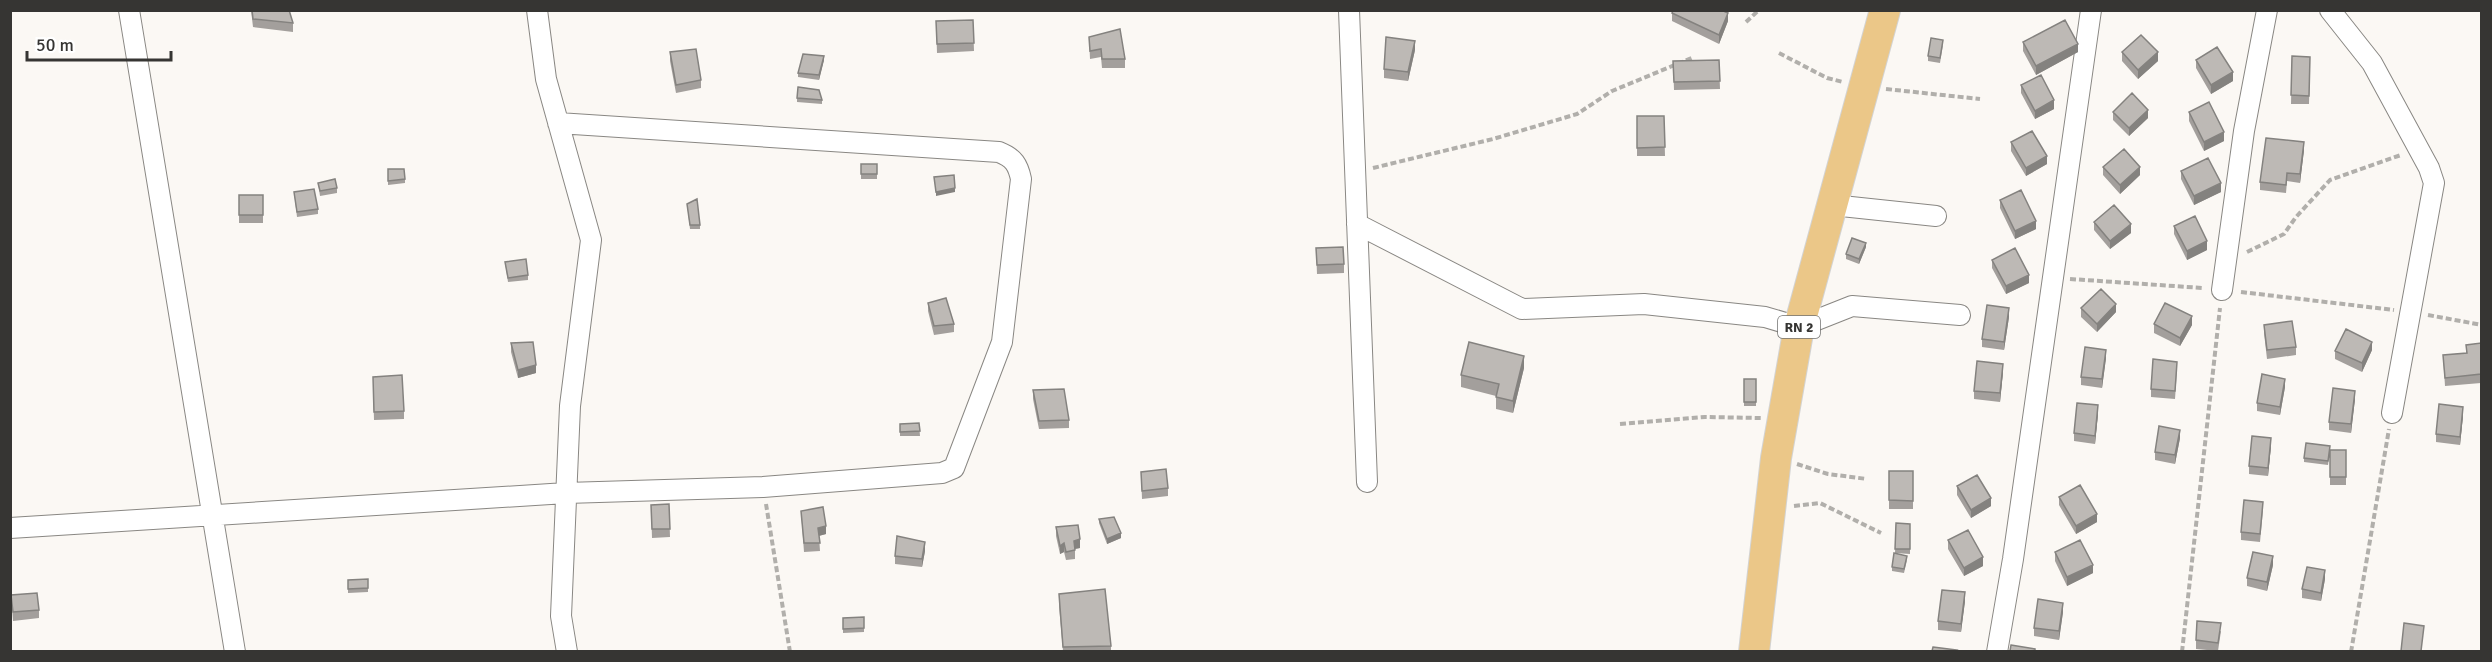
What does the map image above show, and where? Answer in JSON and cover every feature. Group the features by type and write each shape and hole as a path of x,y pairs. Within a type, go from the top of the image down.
{"main road":[{"name":"RN 2","path":"1754,651 1776,458 1799,327 1885,10"}],"street":[{"path":"129,10 235,651"},
{"path":"537,10 540,51 591,240 571,394 561,616 567,651"},
{"path":"1349,10 1367,482"},
{"path":"1997,651 2054,278 2091,10"},
{"path":"2222,290 2244,131 2267,10"},
{"path":"2330,10 2372,63 2418,148 2434,183 2392,413"},
{"path":"10,528 566,493 763,487 942,473 954,468 1002,342 1022,179 1018,165 1009,156 999,152 558,123"},
{"path":"1832,205 1936,216"},
{"path":"1356,224 1521,309 1534,311 1644,304 1765,317 1799,327 1852,306 1960,315"}],"path":[{"path":"1746,22 1759,10"},
{"path":"1355,172 1493,139 1577,114 1612,91 1694,57"},
{"path":"2227,261 2284,234 2295,217 2330,180 2418,148"},
{"path":"2054,278 2222,290 2412,313 2481,325"},
{"path":"2182,651 2222,290"},
{"path":"2351,651 2392,413"},
{"path":"1620,424 1705,417 1783,418"},
{"path":"1776,458 1828,474 1868,479"},
{"path":"763,487 790,651"},
{"path":"1769,510 1820,503 1881,533"}],"building":[{"path":"252,10 289,10 293,23 253,19"},
{"path":"1673,10 1721,10 1728,13 1719,35 1672,13"},
{"path":"973,20 974,43 937,44 936,21"},
{"path":"2065,20 2078,44 2036,66 2023,42"},
{"path":"1120,29 1125,59 1102,59 1101,49 1090,51 1089,37"},
{"path":"2141,35 2158,52 2138,70 2122,52"},
{"path":"1386,37 1415,41 1408,72 1384,69"},
{"path":"1931,38 1943,40 1940,58 1928,56"},
{"path":"2217,47 2233,72 2211,85 2196,60"},
{"path":"696,49 701,80 676,85 670,52"},
{"path":"803,54 824,56 819,75 798,73"},
{"path":"2292,56 2310,57 2309,96 2291,95"},
{"path":"1719,60 1720,81 1674,82 1673,61"},
{"path":"2041,75 2054,100 2035,111 2021,85"},
{"path":"798,87 819,90 822,100 797,98"},
{"path":"2132,93 2148,110 2129,128 2113,112"},
{"path":"2209,102 2224,132 2204,142 2189,112"},
{"path":"1637,116 1664,116 1665,147 1637,148"},
{"path":"2032,131 2047,156 2026,168 2011,142"},
{"path":"2266,138 2304,142 2300,174 2287,173 2286,185 2260,182"},
{"path":"2124,149 2140,167 2120,185 2103,167"},
{"path":"2208,158 2221,183 2194,196 2181,171"},
{"path":"861,164 877,164 877,174 861,174"},
{"path":"388,169 404,169 405,179 388,181"},
{"path":"954,175 955,188 936,192 934,177"},
{"path":"335,179 337,188 320,191 318,183"},
{"path":"314,189 318,209 297,212 294,192"},
{"path":"2021,190 2036,221 2015,231 2000,200"},
{"path":"239,195 263,195 263,215 239,215"},
{"path":"697,199 700,225 690,225 687,204"},
{"path":"2114,205 2131,224 2110,241 2094,222"},
{"path":"2195,216 2207,241 2187,251 2174,226"},
{"path":"1852,238 1866,243 1859,259 1846,254"},
{"path":"1343,247 1344,264 1317,265 1316,248"},
{"path":"2015,248 2029,275 2006,286 1992,260"},
{"path":"526,259 528,275 508,278 505,262"},
{"path":"2101,289 2116,304 2097,324 2081,308"},
{"path":"946,298 954,324 934,326 928,303"},
{"path":"2165,303 2192,316 2180,338 2154,324"},
{"path":"1987,305 2009,308 2004,342 1982,339"},
{"path":"2292,321 2296,347 2267,350 2264,325"},
{"path":"2346,329 2372,342 2362,363 2335,351"},
{"path":"533,342 536,365 518,370 511,343"},
{"path":"1469,342 1524,356 1513,401 1496,397 1499,384 1461,375"},
{"path":"2481,343 2481,374 2445,378 2443,355 2467,353 2466,345"},
{"path":"2085,347 2106,350 2102,379 2081,377"},
{"path":"2153,359 2177,362 2175,391 2151,389"},
{"path":"1977,361 2003,364 2000,393 1974,391"},
{"path":"2262,374 2285,379 2280,407 2257,403"},
{"path":"402,375 404,411 374,412 373,377"},
{"path":"1744,379 1756,379 1756,402 1744,402"},
{"path":"2333,388 2355,391 2351,424 2329,422"},
{"path":"1064,389 1069,420 1039,421 1033,390"},
{"path":"2077,403 2098,405 2095,436 2074,433"},
{"path":"2439,404 2463,407 2460,437 2436,434"},
{"path":"919,423 920,431 900,432 900,424"},
{"path":"2159,426 2180,430 2175,455 2155,452"},
{"path":"2252,436 2271,438 2268,468 2249,466"},
{"path":"2306,443 2330,446 2328,461 2304,458"},
{"path":"2330,450 2346,450 2346,477 2330,477"},
{"path":"1166,469 1168,488 1142,491 1141,472"},
{"path":"1889,471 1913,471 1913,501 1889,500"},
{"path":"1977,475 1991,498 1971,510 1957,486"},
{"path":"2080,485 2097,514 2076,526 2059,497"},
{"path":"2244,500 2263,502 2260,534 2241,532"},
{"path":"669,504 670,529 652,529 651,505"},
{"path":"823,507 826,526 818,528 820,543 804,543 801,511"},
{"path":"1114,517 1121,533 1107,539 1099,519"},
{"path":"1896,523 1910,524 1910,549 1895,549"},
{"path":"1078,525 1080,539 1074,541 1075,550 1066,552 1064,543 1060,546 1056,527"},
{"path":"1968,530 1983,557 1964,568 1948,540"},
{"path":"897,536 925,542 922,559 895,556"},
{"path":"2080,540 2093,565 2067,577 2055,552"},
{"path":"2253,552 2273,556 2267,582 2247,578"},
{"path":"1894,553 1907,556 1904,569 1892,567"},
{"path":"2307,567 2325,570 2321,593 2302,589"},
{"path":"368,579 368,588 348,589 348,580"},
{"path":"1105,589 1111,646 1063,647 1059,594"},
{"path":"1942,590 1965,592 1961,624 1938,621"},
{"path":"37,593 39,610 13,612 11,595"},
{"path":"2038,599 2063,603 2059,631 2034,628"},
{"path":"864,617 864,628 843,629 843,618"},
{"path":"2197,621 2221,623 2218,643 2196,640"},
{"path":"2404,623 2424,626 2421,651 2401,651"},
{"path":"2011,645 2035,649 2035,651 2010,651"},
{"path":"1933,647 1957,650 1932,651"}]}
